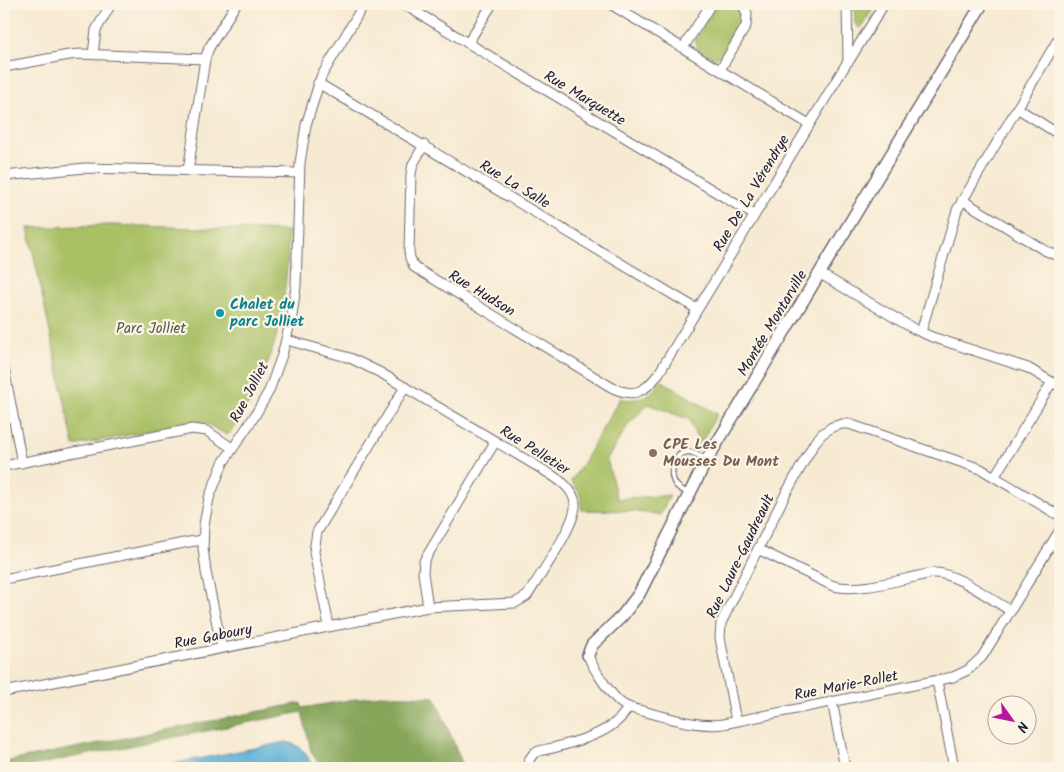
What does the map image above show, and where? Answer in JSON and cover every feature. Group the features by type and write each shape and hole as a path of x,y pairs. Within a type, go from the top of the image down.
{"street":[{"path":"93,54 96,30 111,4"},
{"path":"188,171 205,59 209,48 236,4"},
{"name":"Rue Jolliet","path":"222,648 206,572 203,540 212,486 232,448 254,417 280,364 293,310 298,270 299,174 306,125 318,82 364,4"},
{"name":"Rue Marquette","path":"403,4 754,215"},
{"path":"468,43 492,4"},
{"path":"610,4 809,124"},
{"path":"683,48 711,4"},
{"path":"720,70 746,26 747,16 742,4"},
{"path":"847,4 848,61"},
{"name":"Rue De La Vérendrye","path":"647,387 659,373 809,124 884,4"},
{"name":"Montée Montarville","path":"588,655 592,645 622,616 639,594 707,460 982,4"},
{"path":"921,332 954,218 962,200 1060,36"},
{"path":"4,67 69,55 93,54 205,59"},
{"name":"Rue La Salle","path":"318,82 697,309"},
{"path":"1016,108 1060,134"},
{"name":"Rue Hudson","path":"424,145 413,164 410,174 409,251 414,267 611,387 631,393 647,387"},
{"path":"4,176 85,168 299,174"},
{"path":"962,200 1044,250 1060,257"},
{"path":"819,273 921,332 1019,364 1039,373 1056,385 995,476"},
{"name":"Rue Pelletier","path":"286,340 350,358 381,373 558,479 572,493 576,503 572,521 527,596 515,603 428,608"},
{"path":"4,368 22,463"},
{"path":"329,626 315,557 315,537 404,387"},
{"name":"Rue Laure-Gaudreault","path":"736,721 720,642 720,628 724,615 785,495 815,442 822,434 836,425 849,424 968,463 995,476 1060,516"},
{"path":"4,466 192,429 207,431 232,448"},
{"path":"428,608 423,573 424,561 495,442"},
{"name":"Rue Marie-Rollet","path":"628,707 695,723 718,724 937,681 962,674 979,662 1060,530"},
{"path":"4,579 203,540"},
{"path":"758,548 830,585 842,588 858,588 930,573 944,573 1011,611"},
{"name":"Rue Gaboury","path":"4,692 329,626 428,608"},
{"path":"528,768 529,760 534,754 590,736 612,725 621,718 628,707 616,698 588,655"},
{"path":"937,681 954,768"},
{"path":"832,701 845,768"}],"lane":[{"path":"689,493 676,485 672,475 674,464 680,456 688,452 697,454 707,460"}],"green space":[{"path":"722,4 733,5 738,9 740,16 734,33 721,55 715,58 697,48 695,41 714,9"},
{"path":"854,4 876,4 859,28 855,24"},
{"name":"Parc Jolliet","path":"110,225 288,231 286,278 274,346 257,389 237,423 227,435 207,424 193,422 74,446 28,228"},
{"path":"661,380 717,414 699,446 690,420 648,404 628,425 607,459 617,499 670,495 660,515 630,511 582,510 580,494 571,481 620,398 632,399 649,394"},
{"path":"380,695 435,697 464,768 321,768 311,751 302,712 23,768 4,768 4,762 301,703 302,708"}],"water":[{"path":"286,742 300,748 314,768 150,768"}],"place":[{"name":"Chalet du parc Jolliet","path":"220,313"},
{"name":"CPE Les Mousses Du Mont","path":"653,453"}]}
